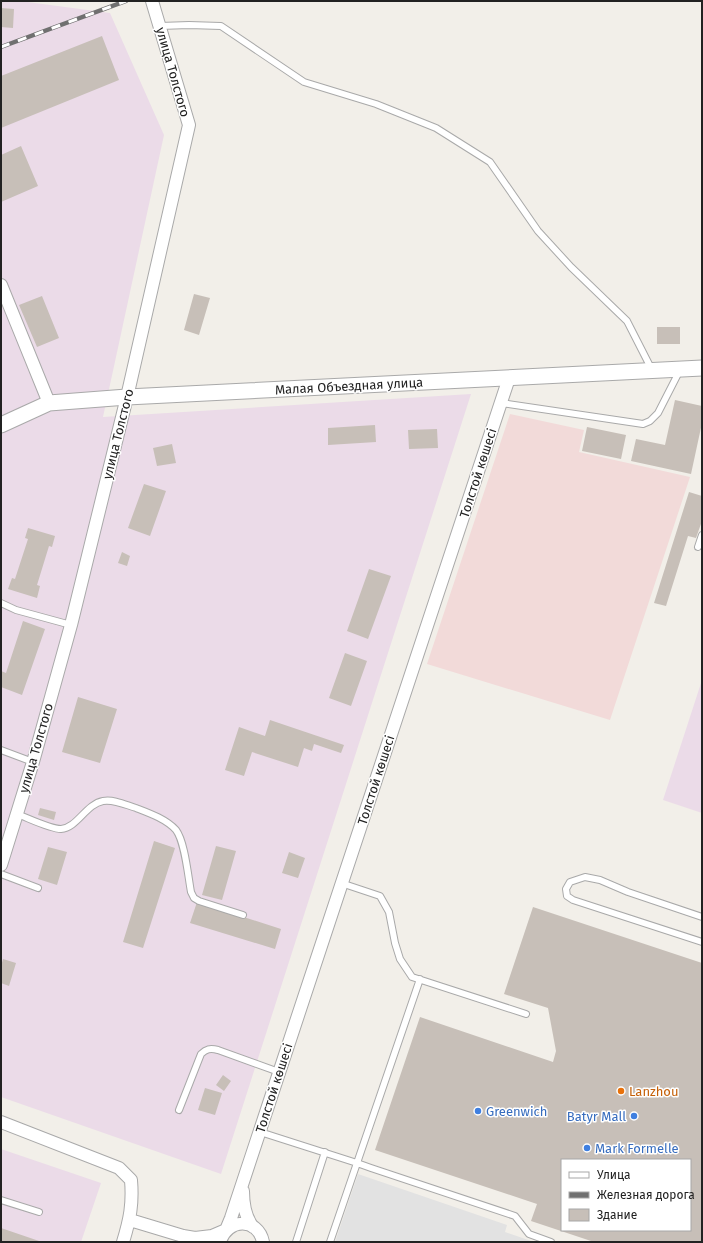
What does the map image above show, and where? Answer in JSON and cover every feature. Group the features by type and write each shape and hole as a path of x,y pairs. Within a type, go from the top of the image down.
{"street":[{"name":"улица Толстого","path":"1,865 33,762 71,624 127,398 189,125 152,1"},
{"path":"1,285 49,403"},
{"name":"Малая Объездная улица","path":"1,425 49,403 702,368"},
{"name":"Толстой көшесі","path":"243,1183 509,378"},
{"path":"1,1122 119,1168 132,1180 133,1197 130,1220 123,1242"},
{"path":"243,1183 245,1210 253,1227"},
{"path":"220,1242 232,1218 243,1183"},
{"path":"130,1220 199,1240 226,1230 232,1225 239,1223 247,1224 258,1231 263,1242"}],"lane":[{"path":"160,26 221,26 304,82 376,104 436,128 490,162 538,231 571,267 627,321 652,370"},
{"path":"501,403 643,424 650,421 658,413 681,369"},
{"path":"698,547 702,535"},
{"path":"1,602 16,610 71,624"},
{"path":"1,750 33,762"},
{"path":"17,814 61,829 71,826 91,806 104,801 118,802 141,810 167,822 177,831 182,844 191,892 194,898 243,915"},
{"path":"1,874 38,888"},
{"path":"702,917 628,892 600,880 586,877 570,882 566,889 567,896 573,900 702,942"},
{"path":"342,883 380,896 389,912 395,943 400,959 412,976 526,1014"},
{"path":"330,1242 420,979"},
{"path":"179,1110 201,1054 205,1050 218,1050 279,1072"},
{"path":"260,1132 325,1152 515,1216 529,1234 551,1242"},
{"path":"296,1242 325,1152"},
{"path":"1,1200 39,1212"}],"shaded area":[{"path":"1,1 20,1 110,13 164,135 103,417 471,394 221,1174 1,1097"},
{"path":"510,414 584,430 579,452 690,477 610,720 427,664"},
{"path":"702,680 702,813 663,800"},
{"path":"1,1149 101,1183 81,1242 1,1242"},
{"path":"358,1174 507,1225 505,1232 534,1242 335,1242"}],"building":[{"path":"1,8 14,9 13,28 1,27"},
{"path":"102,36 119,80 1,128 1,76"},
{"path":"21,146 38,186 1,202 1,155"},
{"path":"194,294 210,298 199,335 184,330"},
{"path":"42,296 59,338 37,347 19,305"},
{"path":"657,327 680,327 680,344 657,344"},
{"path":"675,400 702,406 702,423 691,474 631,461 636,439 665,445"},
{"path":"375,425 376,442 328,445 328,428"},
{"path":"587,427 626,435 621,459 582,451"},
{"path":"437,429 438,448 409,449 408,430"},
{"path":"172,444 176,463 157,466 153,448"},
{"path":"144,484 166,491 150,536 128,528"},
{"path":"689,492 702,496 702,521 696,538 688,536 666,606 654,603"},
{"path":"28,528 55,536 52,547 49,546 37,585 40,586 37,598 8,589 12,578 15,579 28,539 25,538"},
{"path":"122,552 130,556 127,566 118,563"},
{"path":"369,569 391,576 368,639 347,631"},
{"path":"23,621 45,629 22,695 1,687 1,671 6,673"},
{"path":"345,653 367,661 351,706 329,698"},
{"path":"78,697 117,709 100,763 62,752"},
{"path":"270,720 344,745 341,753 314,744 312,751 304,748 298,767 252,752 244,776 225,770 239,727 265,736"},
{"path":"40,808 56,812 54,820 38,815"},
{"path":"154,841 175,848 143,948 123,942"},
{"path":"216,846 236,851 222,900 202,895"},
{"path":"48,847 67,852 57,885 38,879"},
{"path":"289,852 305,858 298,878 282,873"},
{"path":"197,902 281,929 275,949 190,923"},
{"name":"Batyr Mall","path":"533,907 702,963 702,1242 594,1242 561,1231 531,1221 537,1204 375,1150 420,1017 553,1062 556,1051 548,1008 504,994"},
{"path":"3,959 16,963 9,986 1,983 1,966"},
{"path":"223,1075 231,1081 224,1091 216,1085"},
{"path":"205,1088 222,1093 215,1115 198,1110"},
{"path":"1,1228 42,1242 1,1242"}],"railway":[{"path":"1,47 126,1"}],"place":[{"name":"Lanzhou","path":"621,1091"},
{"name":"Greenwich","path":"478,1111"},
{"name":"Batyr Mall","path":"634,1116"},
{"name":"Mark Formelle","path":"587,1148"}]}
